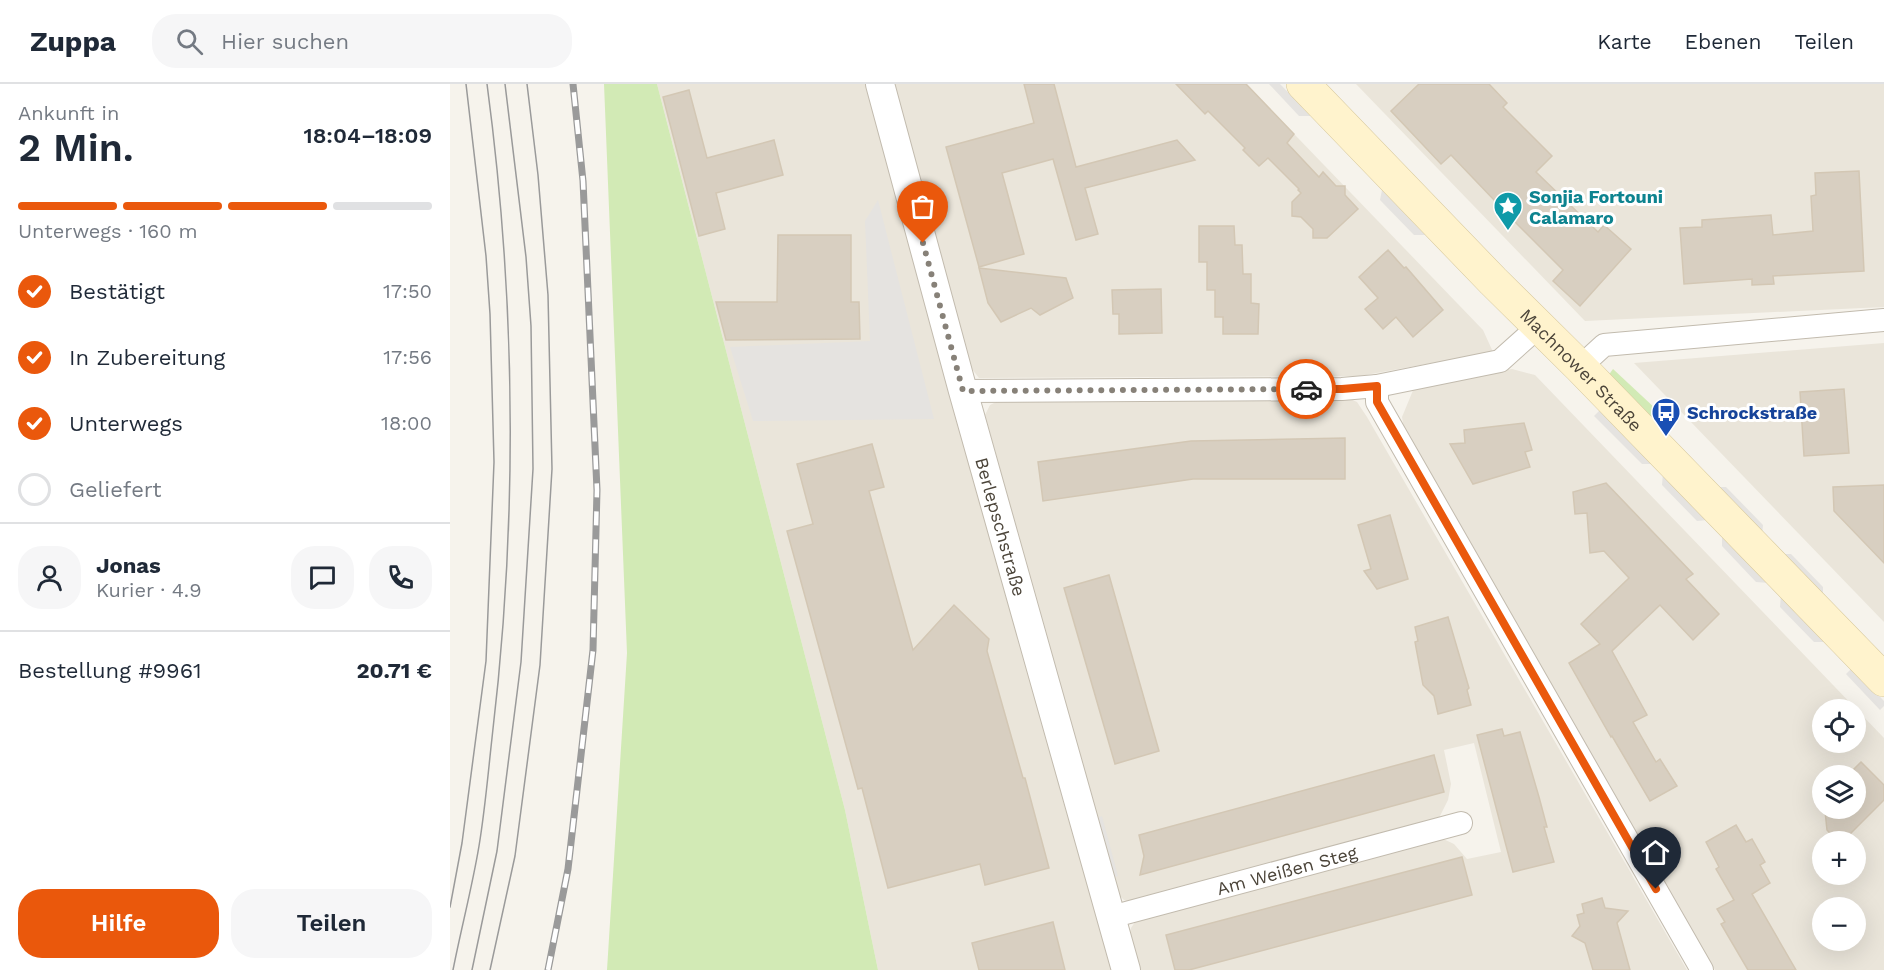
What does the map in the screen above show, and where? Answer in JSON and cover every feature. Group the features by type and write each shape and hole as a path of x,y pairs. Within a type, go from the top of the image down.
{"main road":[{"name":"Machnower Straße","path":"1303,84 1884,680"}],"street":[{"name":"Berlepschstraße","path":"880,84 963,391 1126,970"},
{"path":"1581,367 1604,345 1884,320"},
{"path":"963,391 1342,389 1377,386 1500,361 1539,326"},
{"path":"1377,386 1377,402 1702,970"},
{"name":"Am Weißen Steg","path":"1111,917 1461,823"}],"shaded area":[{"path":"657,84 868,84 1112,970 878,970 845,810"},
{"path":"894,84 1246,84 1483,330 1493,352 1360,376 979,378 972,369"},
{"path":"1269,84 1280,84 1311,116 1299,116"},
{"path":"1356,84 1884,84 1884,307 1585,321"},
{"path":"1382,190 1425,235 1414,235 1380,200"},
{"path":"878,200 934,419 753,421 730,347 870,341 865,221"},
{"path":"1884,343 1884,622 1634,363"},
{"path":"1512,369 1535,375 1847,699 1812,699 1812,753 1866,753 1866,719 1884,738 1884,970 1715,970 1404,429 1402,417 1414,388 1419,385"},
{"path":"1348,398 1357,402 1367,417 1687,970 1137,970 1129,938 1131,928 1137,919 1439,837 1454,844 1467,859 1501,852 1474,743 1444,750 1451,784 1448,800 1439,818 1130,902 1124,900 1119,895 985,415 990,405 996,402"},
{"path":"1601,409 1655,464 1642,464 1594,416"},
{"path":"1663,473 1708,520 1697,521 1662,485"},
{"path":"1714,487 1726,487 1763,525 1762,535"},
{"path":"1722,534 1769,583 1756,582 1722,546"},
{"path":"1779,554 1791,554 1823,587 1823,599"},
{"path":"1781,595 1826,642 1814,642 1780,607"},
{"path":"1852,668 1884,701 1884,706 1880,710 1846,674"},
{"path":"1102,816 1118,876 1111,878 1095,819"}],"green space":[{"path":"604,84 657,84 845,810 878,970 607,970 627,653"},
{"path":"1613,369 1657,410 1650,418 1608,376"}],"building":[{"path":"1024,84 1054,84 1076,167 1177,140 1195,160 1085,188 1098,234 1076,240 1053,159 1002,173 1024,254 979,267 946,147 1034,123"},
{"path":"1176,84 1246,84 1294,134 1287,143 1319,177 1323,172 1336,186 1345,186 1345,195 1358,209 1327,238 1313,238 1313,229 1301,217 1292,216 1292,202 1301,193 1299,189 1268,158 1259,166 1243,150 1245,148 1208,111 1205,114"},
{"path":"1419,84 1489,84 1507,103 1503,107 1552,156 1536,172 1598,232 1604,225 1631,249 1580,306 1553,281 1563,270 1451,155 1441,164 1391,111"},
{"path":"689,90 707,158 774,140 783,175 716,193 725,229 699,236 663,97"},
{"path":"1859,171 1864,271 1773,276 1774,284 1752,285 1752,279 1684,284 1680,228 1702,227 1702,220 1771,215 1773,235 1813,231 1811,196 1816,195 1815,173"},
{"path":"1199,226 1234,226 1235,245 1242,245 1243,274 1251,274 1251,303 1259,304 1258,334 1223,334 1223,317 1215,317 1215,290 1207,290 1207,262 1199,262"},
{"path":"778,235 851,235 851,302 859,302 860,339 726,340 716,302 777,302"},
{"path":"1388,250 1443,310 1413,337 1396,317 1383,329 1365,309 1378,298 1359,277"},
{"path":"979,268 1066,278 1073,298 1040,315 1031,308 1001,322 988,303"},
{"path":"1161,289 1162,333 1119,334 1119,314 1113,314 1112,290"},
{"path":"1844,389 1849,453 1804,456 1800,392"},
{"path":"1524,423 1532,450 1525,452 1530,467 1473,484 1450,444 1465,443 1464,430"},
{"path":"1345,438 1345,479 1193,479 1043,501 1038,462 1191,441"},
{"path":"872,444 884,487 869,491 913,650 954,605 989,639 987,651 1049,868 985,885 980,864 888,888 862,788 858,789 787,531 813,524 797,464"},
{"path":"1606,483 1693,574 1686,579 1719,614 1693,640 1660,605 1612,651 1647,715 1633,722 1656,762 1660,759 1677,786 1650,801 1569,663 1600,644 1581,624 1629,578 1604,551 1590,553 1587,513 1575,514 1573,492"},
{"path":"1884,485 1884,563 1834,511 1833,487"},
{"path":"1390,515 1408,579 1377,589 1364,571 1371,569 1358,525"},
{"path":"1109,575 1159,751 1115,764 1064,588"},
{"path":"1448,617 1469,688 1467,690 1471,705 1438,714 1434,696 1423,685 1415,642 1418,641 1415,627"},
{"path":"1502,729 1504,736 1520,732 1547,827 1544,827 1554,862 1513,872 1477,735"},
{"path":"1434,755 1444,792 1140,875 1144,856 1139,835"},
{"path":"1866,767 1884,785 1884,800 1866,818"},
{"path":"1826,819 1865,819 1853,831 1827,830"},
{"path":"1736,825 1746,842 1752,839 1765,862 1760,865 1770,883 1752,894 1796,970 1748,970 1721,924 1725,922 1717,909 1734,900 1716,869 1719,867 1706,842"},
{"path":"1462,857 1472,895 1189,970 1175,970 1166,935"},
{"path":"1602,898 1605,908 1628,911 1617,923 1630,970 1593,970 1585,943 1572,936 1580,926 1577,915 1584,913 1582,904"},
{"path":"1053,922 1065,970 979,970 972,943"}],"tram line":[{"path":"450,907 462,843 486,661 494,462 486,256 466,84"},
{"path":"453,970 476,862 485,806 506,574 510,411 508,329 497,165 487,84"},
{"path":"472,970 497,851 521,662 533,469 531,326 526,257 505,84"},
{"path":"490,970 515,856 540,665 552,469 548,295 538,175 527,84"}],"railway":[{"path":"548,970 568,869 593,650 597,490 583,181 573,84"}],"way so far":[{"path":"923,243 963,391 1306,389"}],"place":[{"name":"Sonjia Fortouni Calamaro","path":"1508,232"},
{"name":"Schrockstraße","path":"1666,438"}],"route":[{"path":"1306,389 1377,386 1377,402 1656,889"}]}
